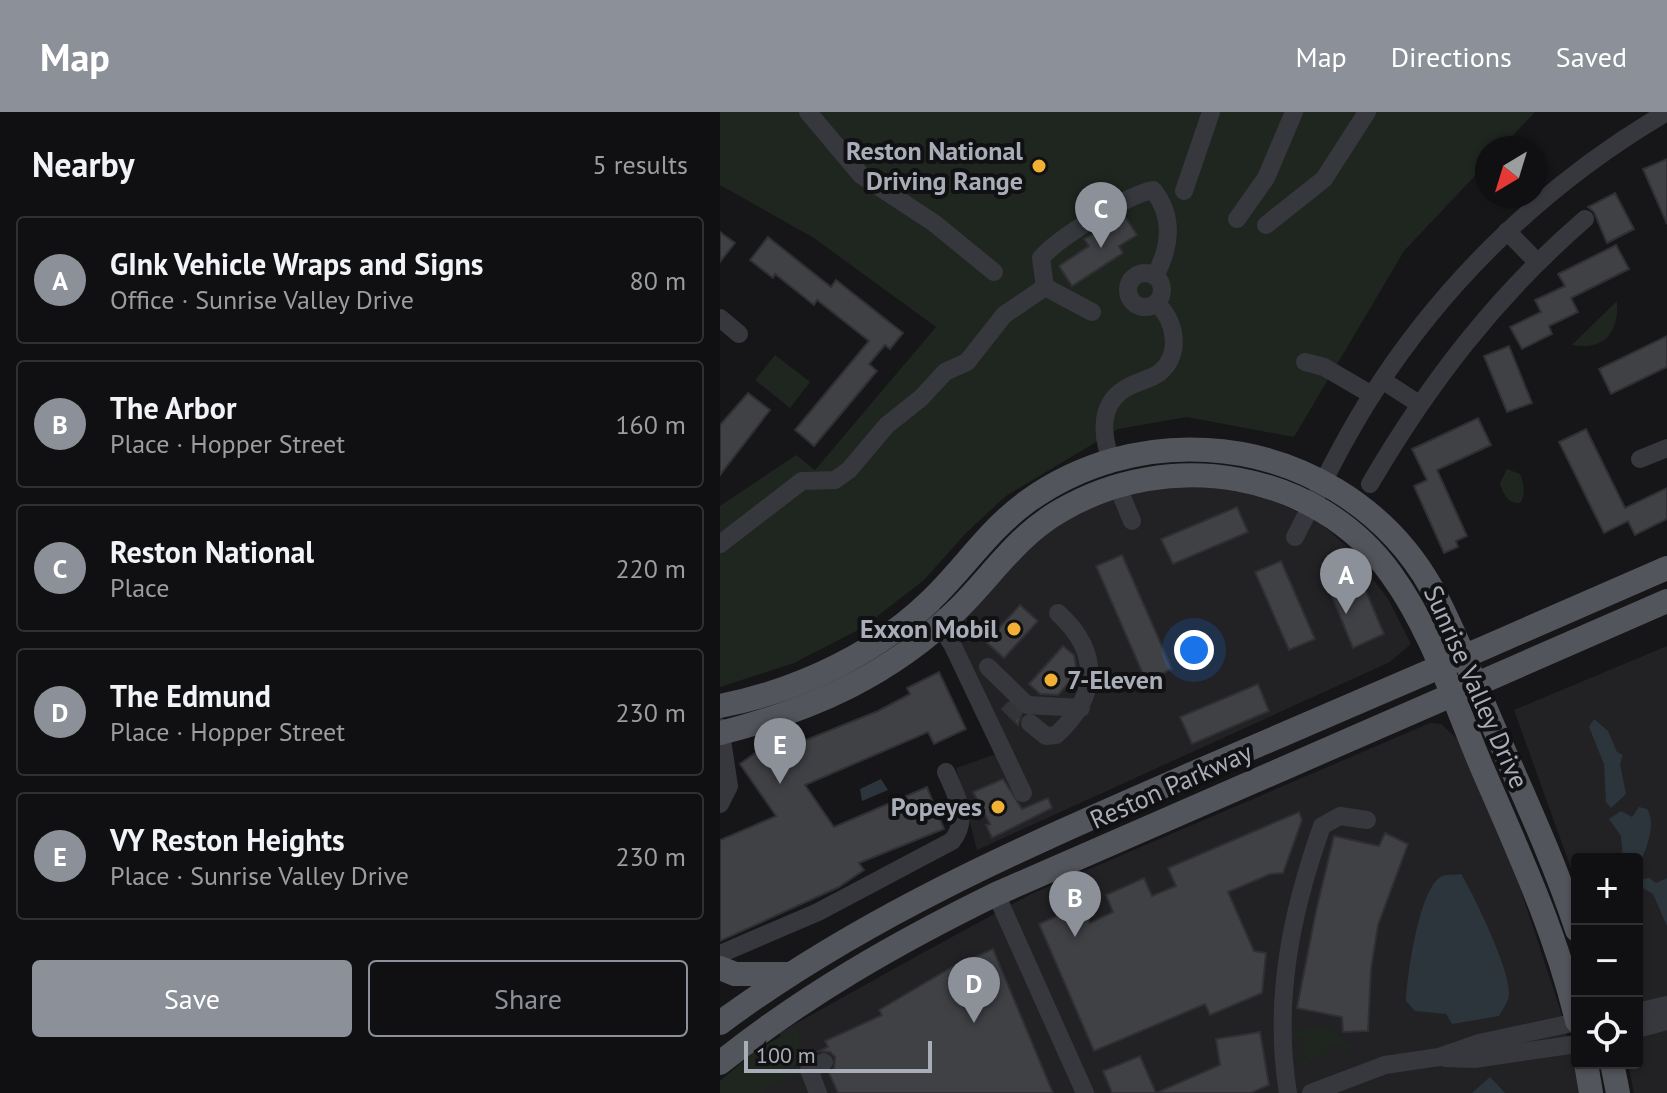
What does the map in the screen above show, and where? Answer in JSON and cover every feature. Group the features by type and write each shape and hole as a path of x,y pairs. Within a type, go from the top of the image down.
{"main road":[{"name":"Sunrise Valley Drive","path":"720,706 825,672 881,640 926,604 1018,509 1069,477 1111,460 1163,450 1214,450 1279,463 1324,482 1375,518 1412,558 1431,587 1463,655 1575,925"},
{"name":"Sunrise Valley Drive","path":"721,731 785,716 836,696 890,665 940,625 1035,527 1083,498 1117,485 1163,476 1222,475 1264,485 1311,505 1354,535 1382,563 1410,604 1544,913 1571,1002"},
{"name":"Reston Parkway","path":"720,1023 788,974 916,900 1010,854 1667,568"},
{"name":"Reston Parkway","path":"720,1063 849,972 914,934 996,894 1667,601"},
{"path":"720,968 735,974 788,974"},
{"path":"1587,1069 1591,1093"},
{"path":"1613,1069 1618,1093"}],"street":[{"path":"808,112 861,175 934,223 994,272"},
{"path":"1184,191 1211,112"},
{"path":"1237,219 1266,178 1294,112"},
{"path":"1266,225 1324,179 1367,112"},
{"path":"1295,537 1377,388 1434,310 1507,231 1569,178 1667,112"},
{"path":"1092,312 1045,287 1039,263 1043,255 1114,208 1153,190 1163,209 1169,243 1155,276"},
{"path":"1370,484 1419,404 1474,330 1537,262 1585,219"},
{"path":"1507,231 1537,262"},
{"path":"1137,275 1155,276 1162,289 1156,303 1147,307 1136,304 1128,290 1137,275"},
{"path":"720,544 802,481 835,480 849,470 887,425 921,398 945,372 967,362 1004,315 1045,287"},
{"path":"1111,460 1103,433 1107,411 1127,387 1158,374 1174,346 1170,318 1156,303"},
{"path":"720,318 739,334"},
{"path":"1305,362 1419,404"},
{"path":"1640,459 1667,448"},
{"path":"1117,485 1132,521"},
{"path":"926,604 940,625 1023,793"},
{"path":"1030,723 1042,734 1053,737 1081,708 1090,687 1090,668 1072,627 1058,613"},
{"path":"1008,703 997,689 992,672 1027,705 1081,708"},
{"path":"720,804 729,786 721,731"},
{"path":"720,954 818,912 952,841 959,832 961,813 946,772"},
{"path":"1288,1093 1282,1026 1292,923 1322,826 1340,816 1367,820"},
{"path":"996,894 1085,1093"},
{"path":"1643,1011 1667,1005"},
{"path":"1643,1027 1667,1021"},
{"path":"1311,1093 1385,1065 1439,1057 1479,1043 1571,1023"},
{"path":"1439,1057 1474,1059 1571,1045"},
{"path":"818,1093 809,1070 824,1062"}],"shaded area":[{"path":"720,112 1535,112 1512,136 1475,136 1475,176 1404,251 1294,437 1187,417 1118,429 1006,496 966,533 924,580 862,628 794,663 720,687 720,506 796,455 815,470 936,327 814,238 720,185"},
{"path":"1617,301 1615,322 1608,337 1593,345 1572,345"},
{"path":"775,355 810,382 790,408 755,380"},
{"path":"1507,469 1520,474 1524,493 1520,503 1506,497 1500,483"},
{"path":"1186,484 1261,495 1319,522 1351,550 1388,599 1411,644 1390,662 977,850 956,768 1005,751 949,632 1010,566 1055,526 1111,498"},
{"path":"1667,646 1667,1093 1634,1093 1629,1069 1643,1069 1643,853 1571,853 1571,868 1514,710"},
{"path":"1594,719 1608,731 1617,752 1623,755 1620,764 1626,794 1611,808 1606,802 1604,764 1589,727"},
{"path":"1430,723 1441,724 1461,742 1506,845 1559,1006 1571,1051 1571,1069 1576,1069 1582,1093 758,1093 795,1067 779,1033 1031,894"},
{"path":"881,779 888,790 862,801 860,789"},
{"path":"1639,807 1647,809 1650,815 1651,830 1643,856 1643,853 1622,853 1621,836 1609,819 1621,811 1632,817"},
{"path":"1461,874 1498,951 1509,993 1499,1016 1452,1024 1446,1014 1415,1011 1406,1001 1416,934 1427,897 1442,876"},
{"path":"1649,878 1656,883 1667,878 1667,926 1653,894 1643,888 1643,879"},
{"path":"1329,1026 1347,1044 1355,1047 1347,1050 1334,1043 1322,1058 1313,1059 1304,1068 1298,1064 1306,1059 1302,1038 1292,1036 1292,1029 1298,1032"},
{"path":"797,1027 798,1052 789,1076 762,1093 720,1093 720,1081 754,1052"},
{"path":"1490,1077 1505,1093 1472,1093"}],"building":[{"path":"1667,159 1667,224 1643,169"},
{"path":"1615,193 1634,229 1607,243 1594,212 1588,207"},
{"path":"1124,215 1137,235 1119,246 1123,253 1072,286 1059,266 1089,246 1084,239"},
{"path":"720,232 735,243 720,262"},
{"path":"768,237 831,287 836,280 903,333 890,349 885,345 869,364 877,371 814,446 795,430 869,341 817,300 814,305 775,274 773,278 750,260"},
{"path":"1616,245 1629,269 1571,298 1578,312 1549,326 1552,334 1522,349 1510,327 1541,312 1535,300 1565,286 1558,274"},
{"path":"1667,336 1667,367 1611,394 1599,369"},
{"path":"1509,346 1532,403 1507,412 1484,356"},
{"path":"748,393 770,410 720,475 720,425"},
{"path":"1478,418 1491,445 1437,470 1467,536 1456,541 1458,547 1444,553 1414,486 1427,480 1412,449"},
{"path":"1586,429 1625,508 1667,488 1667,519 1635,535 1628,521 1604,533 1559,442"},
{"path":"1237,507 1248,532 1173,564 1161,539"},
{"path":"1122,555 1172,669 1146,681 1096,566"},
{"path":"1281,561 1315,639 1289,650 1255,572"},
{"path":"1363,584 1384,634 1353,648 1332,597"},
{"path":"1020,605 1038,621 1004,658 986,642"},
{"path":"1063,646 1074,655 1077,674 1058,695 1040,694 1029,684"},
{"path":"939,672 966,729 934,744 928,732 805,785 834,827 927,787 944,829 859,863 864,870 839,887 720,941 720,840 776,816 740,764 774,739 781,750 878,711 910,694 907,688"},
{"path":"1258,684 1269,711 1192,744 1180,717"},
{"path":"1008,703 1021,715 1018,725 1002,709"},
{"path":"1003,779 1022,809 1048,798 1052,808 992,838 986,825 990,824 973,792"},
{"path":"1299,812 1302,820 1283,873 1270,874 1228,892 1254,951 1266,953 1262,993 1210,1015 1205,1004 1094,1051 1039,924 1082,905 1090,923 1113,912 1106,895 1144,878 1152,896 1176,886 1168,868"},
{"path":"1385,833 1408,844 1378,925 1371,969 1368,1031 1343,1032 1342,1017 1297,1008 1316,911 1334,836 1379,846"},
{"path":"993,949 1053,1093 838,1093 829,1073 834,1068 835,1057 830,1052 819,1051 828,1047 825,1041 882,1015 879,1010 952,967"},
{"path":"1260,1032 1269,1085 1251,1093 1156,1093 1220,1065 1216,1039"},
{"path":"1140,1056 1156,1093 1112,1093 1103,1071"}],"tunnel":[{"path":"1008,703 1030,723"}],"place":[{"name":"Reston National Driving Range","path":"1039,166"},
{"name":"Reston National","path":"1101,248"},
{"name":"GInk Vehicle Wraps and Signs","path":"1346,614"},
{"name":"Exxon Mobil","path":"1014,629"},
{"name":"7-Eleven","path":"1051,680"},
{"name":"VY Reston Heights","path":"780,784"},
{"name":"Popeyes","path":"998,807"},
{"name":"The Arbor","path":"1075,937"},
{"name":"The Edmund","path":"974,1023"}]}
